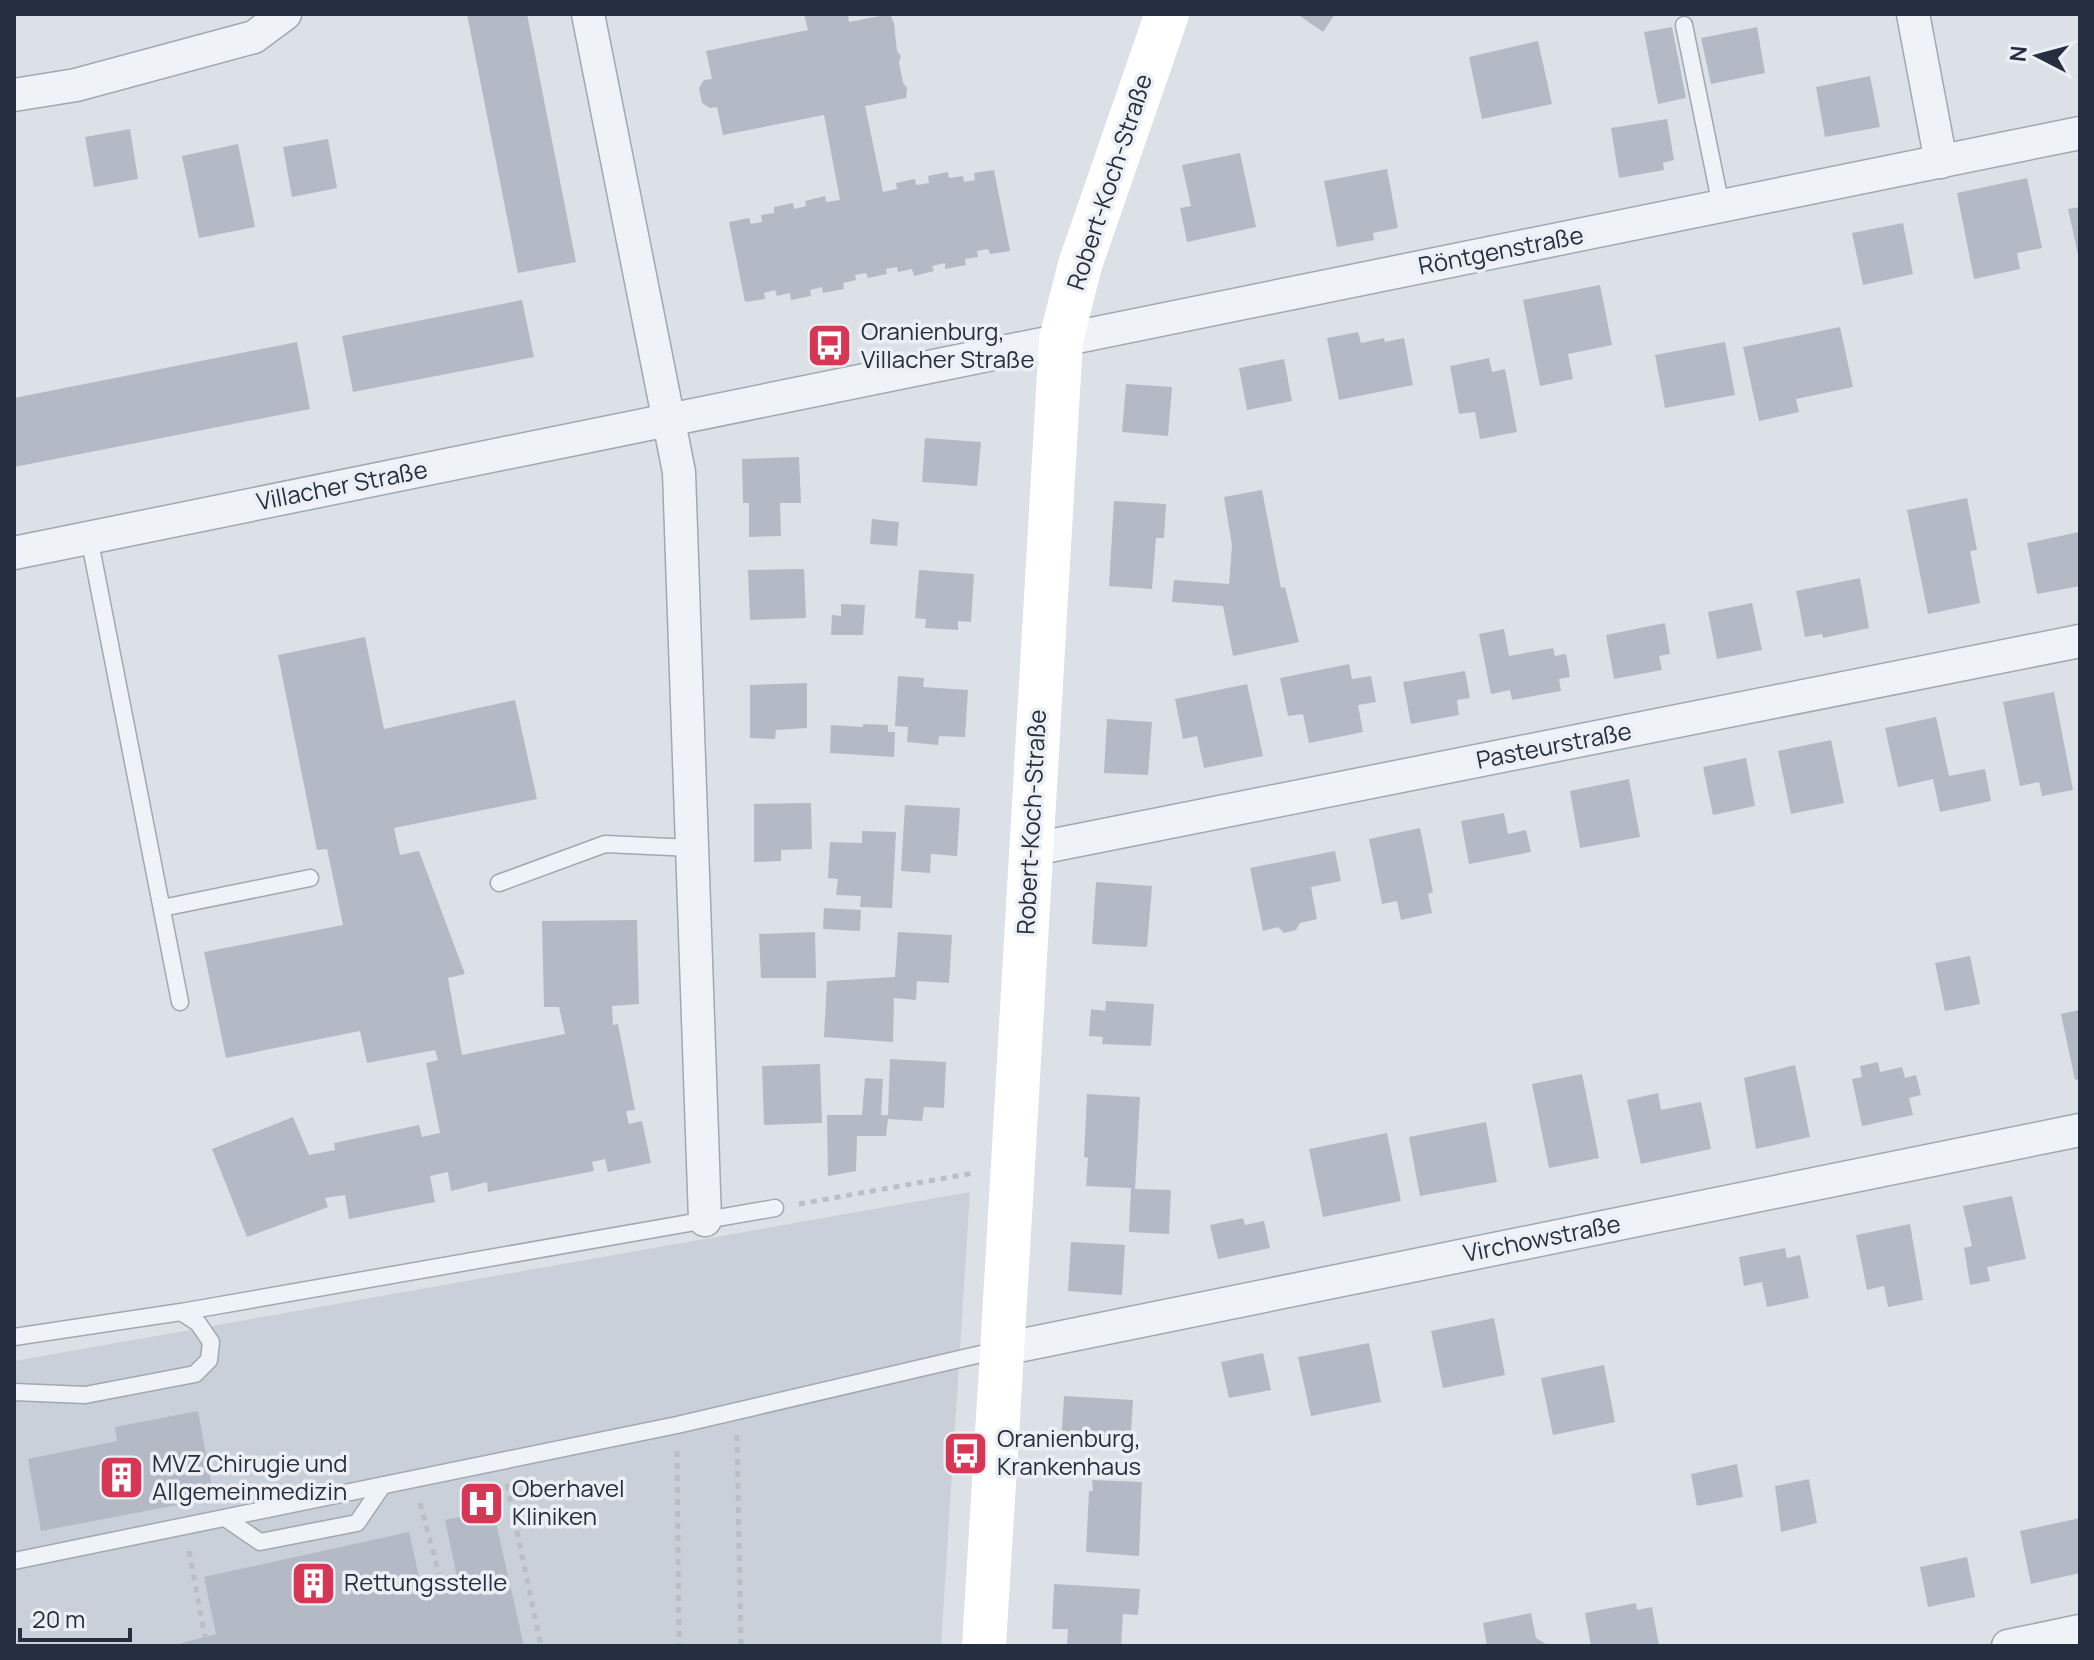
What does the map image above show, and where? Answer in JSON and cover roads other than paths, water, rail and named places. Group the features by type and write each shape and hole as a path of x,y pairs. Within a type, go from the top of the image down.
{"street":[{"path":"14,95 76,85 254,37 285,14"},
{"path":"588,14 679,472 705,1220"},
{"name":"Robert-Koch-Straße","path":"984,1646 1015,1166 1029,850 1061,340 1080,265 1167,14"},
{"path":"1913,14 1941,162"},
{"name":"Röntgenstraße","path":"1061,340 2080,133"},
{"name":"Villacher Straße","path":"14,553 1061,340"},
{"name":"Pasteurstraße","path":"1029,850 2080,641"},
{"name":"Virchowstraße","path":"1003,1349 2080,1130"},
{"path":"2008,1646 2080,1631"}],"lane":[{"path":"1684,25 1721,206"},
{"path":"89,537 180,1002"},
{"path":"499,883 605,844 692,848"},
{"path":"162,908 310,878"},
{"path":"14,1337 181,1312 775,1208"},
{"path":"14,1392 85,1395 195,1374 209,1360 211,1342 198,1323 181,1312"},
{"path":"14,1561 677,1425 1003,1349"},
{"path":"225,1518 260,1542 357,1523 383,1485"}],"place":[{"name":"Oranienburg, Villacher Straße","path":"830,346"},
{"name":"Oranienburg, Krankenhaus","path":"966,1453"},
{"name":"MVZ Chirugie und Allgemeinmedizin","path":"121,1478"},
{"name":"Oberhavel Kliniken","path":"481,1503"},
{"name":"Rettungsstelle","path":"313,1583"}]}
